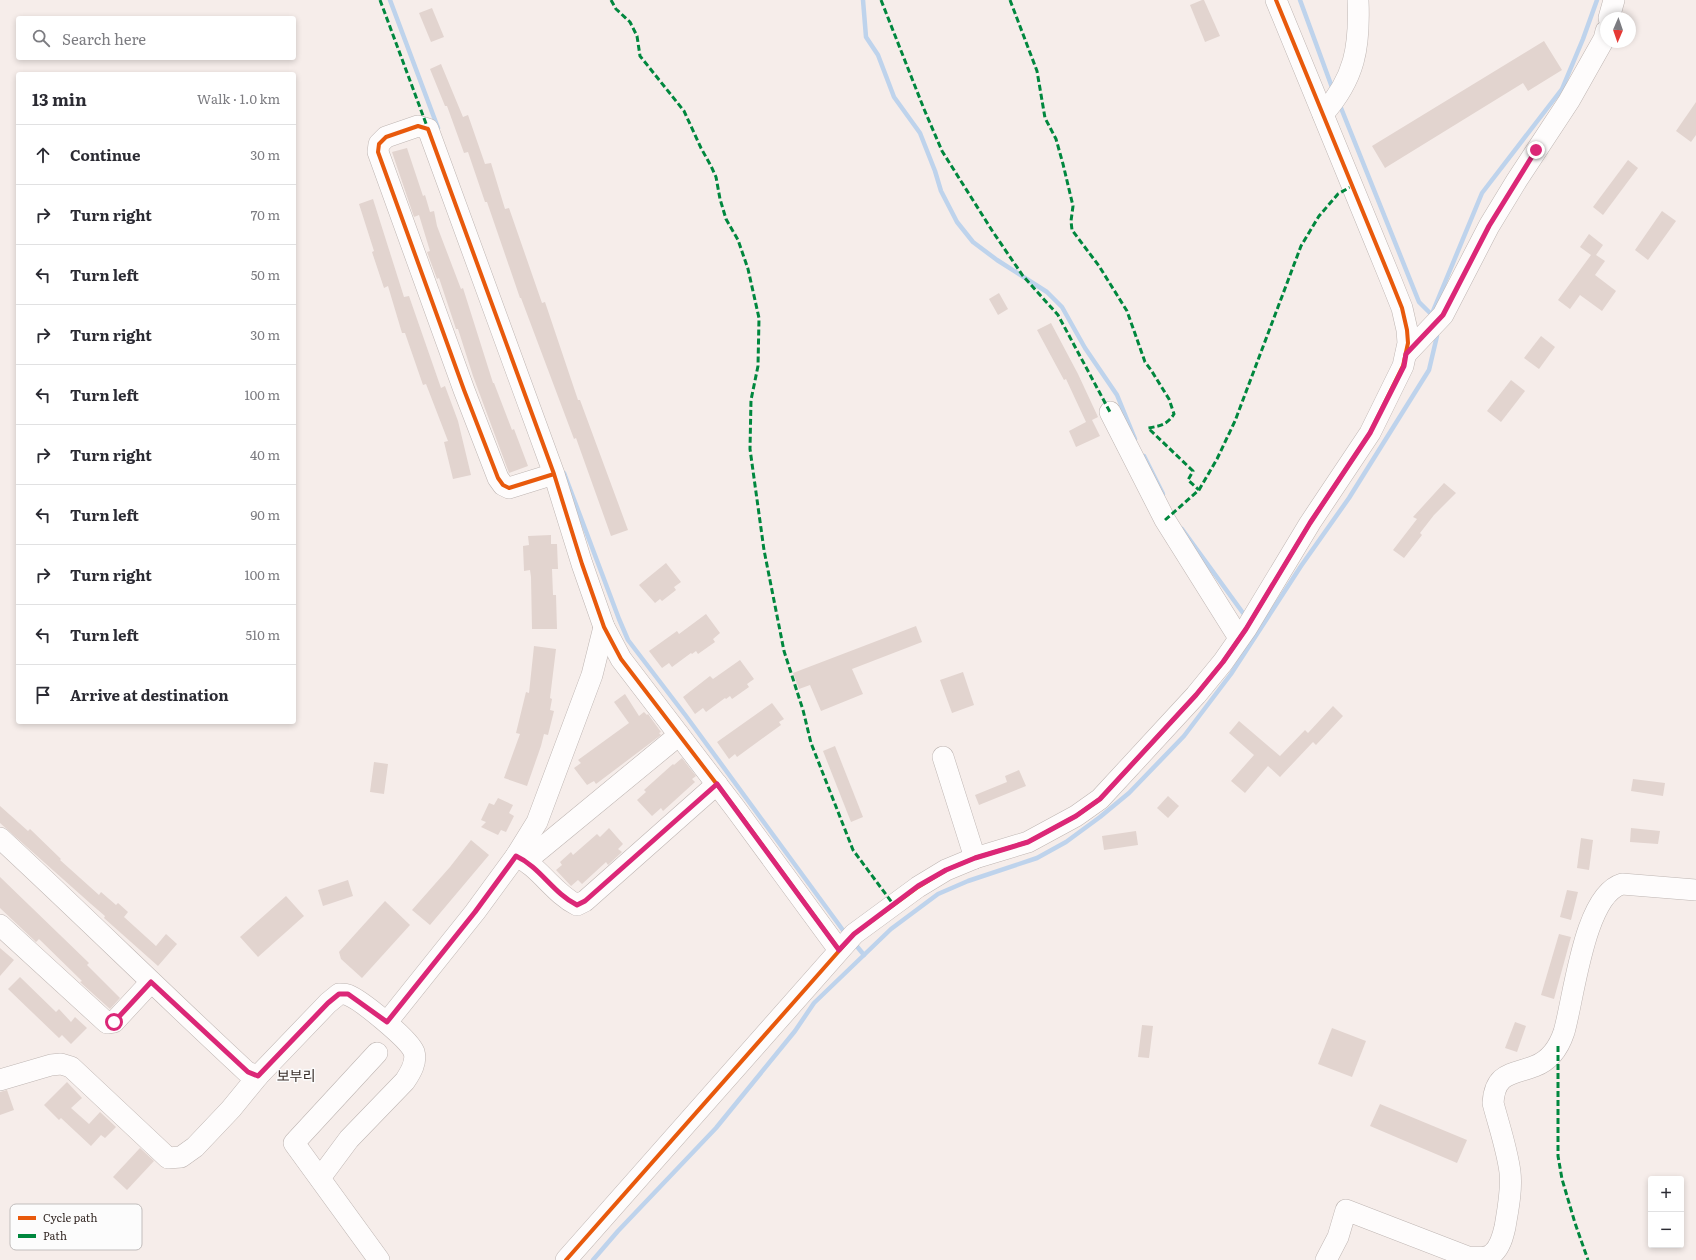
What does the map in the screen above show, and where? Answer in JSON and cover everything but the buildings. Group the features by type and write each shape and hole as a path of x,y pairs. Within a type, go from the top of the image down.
{"street":[{"path":"566,1260 854,934 918,886 946,870 975,858 1028,842 1076,816 1100,799 1196,695 1239,638 1310,523 1370,433 1404,366 1407,330 1402,308 1276,0"},
{"path":"1323,114 1340,93 1356,54 1358,38 1358,0"},
{"path":"1611,12 1614,0"},
{"path":"1406,354 1443,315 1489,226 1516,180 1572,95 1600,46"},
{"path":"554,474 509,488 503,485 498,478 464,390 378,152 379,144 386,137 418,126 428,129 554,474 582,564 604,627 621,659 717,784 839,950"},
{"path":"1110,412 1165,520 1239,638"},
{"path":"521,859 537,822 592,675 604,627"},
{"path":"387,1022 475,912 521,859 679,735"},
{"path":"943,757 975,858"},
{"path":"521,859 568,900 577,905 585,901 717,784"},
{"path":"0,838 100,930 151,982 248,1072 258,1076"},
{"path":"1326,1260 1338,1237 1346,1210 1468,1257 1486,1257 1493,1254 1501,1242 1503,1235 1508,1213 1510,1188 1508,1160 1493,1103 1493,1094 1497,1083 1505,1075 1536,1065 1554,1053 1565,1029 1590,924 1598,908 1615,886 1622,884 1696,890"},
{"path":"0,925 107,1023 114,1022 151,982"},
{"path":"0,1080 51,1065 60,1064 71,1066 168,1158 181,1157 195,1147 258,1076 328,1003 339,994 348,994 387,1022 408,1042 414,1052 415,1062 405,1081 349,1140 320,1178"},
{"path":"377,1053 294,1143 379,1260"}],"waterway":[{"path":"390,0 438,128"},
{"path":"863,0 866,37 878,55 894,97 920,133 941,191 957,222 973,242 997,260 1047,292 1062,307 1085,348 1117,395 1135,439"},
{"path":"1300,0 1333,90"},
{"path":"1431,316 1482,193 1562,89 1583,39 1597,0"},
{"path":"1339,103 1419,302 1431,314"},
{"path":"593,1260 618,1231 716,1128 795,1031 814,1003 891,929 938,894 968,881 1037,858 1066,842 1129,793 1184,736 1231,674 1301,566 1349,498 1429,370 1437,336 1436,330"},
{"path":"1144,456 1163,494"},
{"path":"564,473 628,640 686,716 845,933"},
{"path":"1182,529 1243,613"},
{"path":"855,944 864,955"}],"marked path":[{"path":"380,0 428,129"},
{"path":"611,0 616,9 630,22 637,36 640,56 684,111 716,177 720,199 726,219 738,240 748,269 759,318 758,366 751,400 750,449 764,550 784,651 803,710 811,743 853,850 893,904"},
{"path":"881,0 942,151 993,232 1023,276 1058,315 1110,412"},
{"path":"1010,0 1037,71 1045,118 1056,139 1063,164 1073,206 1071,221 1072,230 1099,266 1127,311 1145,362 1169,399 1174,414 1169,421 1156,427 1148,428 1193,471 1188,480 1199,490"},
{"path":"1165,520 1199,490 1217,459 1235,421 1301,246 1319,216 1338,194 1352,186"},
{"path":"1558,1046 1558,1156 1562,1179 1588,1260"}],"cycle path":[{"path":"566,1260 854,934 918,887 946,870 975,858 1028,842 1076,816 1100,799 1196,695 1223,662 1246,629 1310,523 1370,433 1403,366 1408,343 1407,330 1402,308 1276,0"},
{"path":"554,474 509,488 503,485 498,478 464,390 378,152 379,144 386,137 418,126 428,129 554,474 582,564 604,627 621,659 735,808 839,950"}],"district":[{"name":"보부리","path":"296,1075"}],"route":[{"path":"114,1022 151,982 248,1072 258,1076 328,1003 339,994 348,994 387,1022 475,912 516,856 526,861 568,900 577,905 585,901 717,784 839,950 854,934 893,904 918,886 946,870 975,858 1028,842 1076,816 1100,799 1167,727 1223,662 1246,629 1310,523 1370,433 1404,366 1406,354 1443,315 1489,226 1516,180 1536,150"}]}
